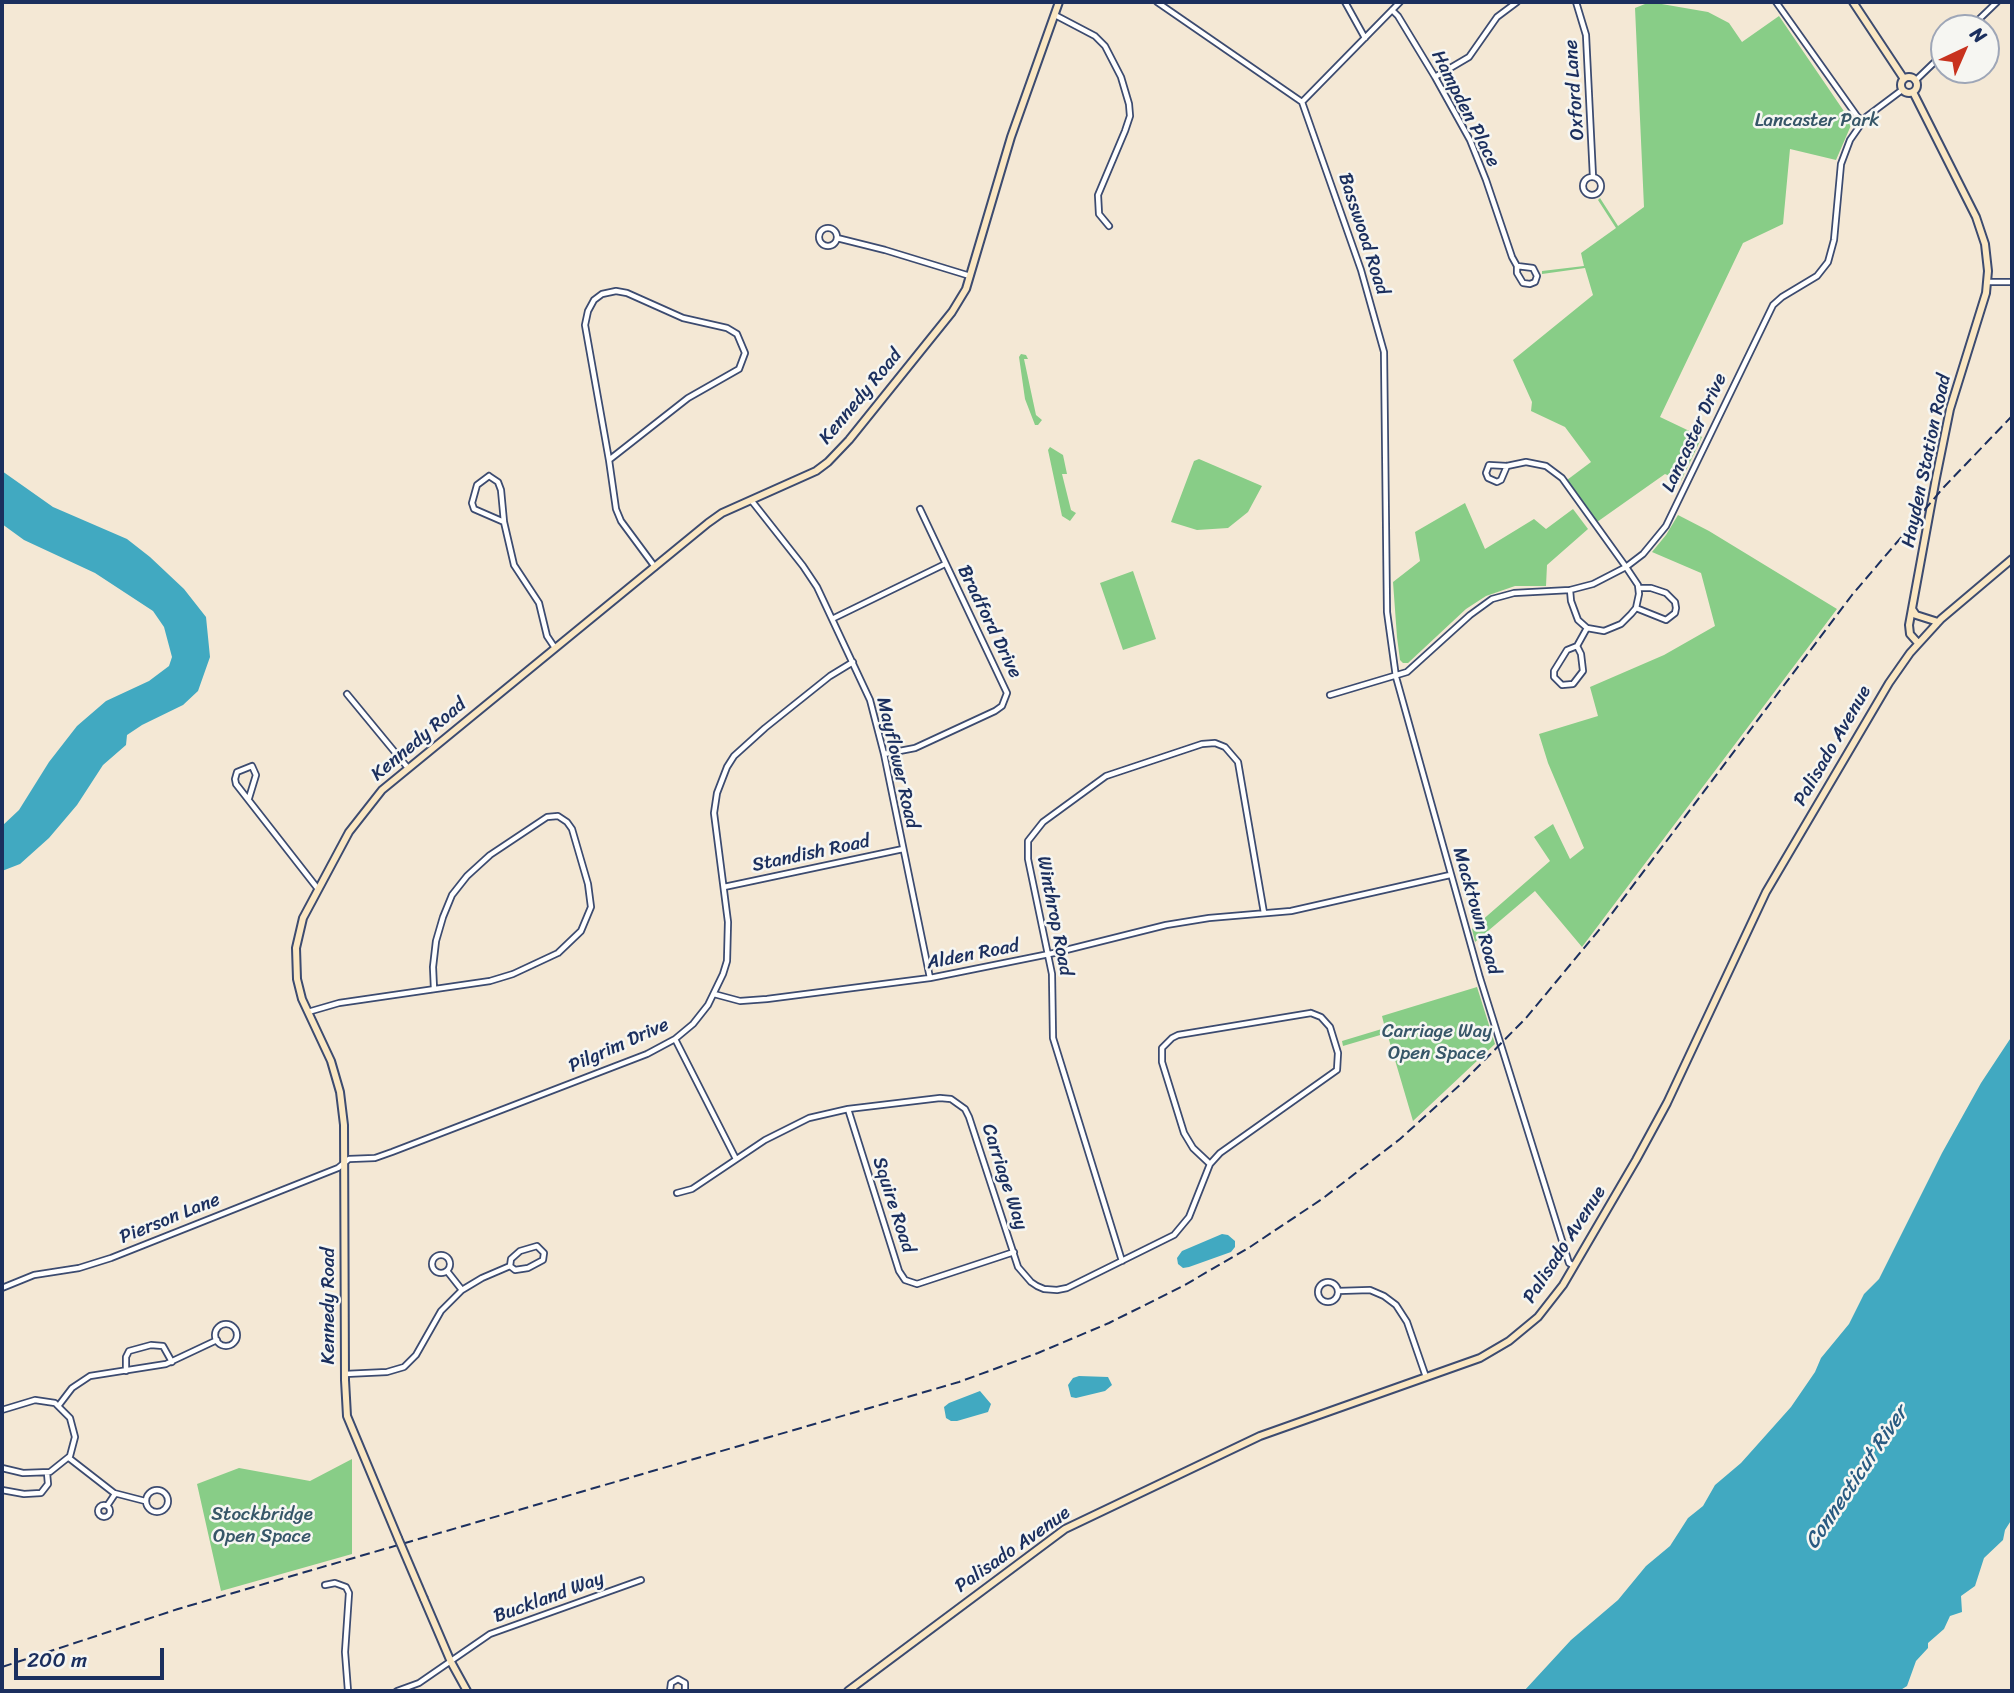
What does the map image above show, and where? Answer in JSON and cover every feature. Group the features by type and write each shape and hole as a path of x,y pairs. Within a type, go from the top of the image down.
{"street":[{"name":"Kennedy Road","path":"467,1691 451,1662 349,1424 345,1374 344,1125 340,1092 327,1049 308,1012 297,979 296,948 303,918 362,813 382,790 722,513 816,471 838,452 952,313 966,289 1011,137 1059,2"},
{"path":"1157,2 1302,102 1400,2"},
{"path":"1345,2 1365,38"},
{"path":"1435,77 1469,57 1497,18 1517,2"},
{"name":"Oxford Lane","path":"1576,2 1586,35 1593,177"},
{"path":"1776,2 1863,121"},
{"path":"1853,2 1904,79"},
{"name":"Hampden Place","path":"1392,10 1435,77 1470,140 1517,266 1517,273 1523,283 1535,282 1537,275 1533,268 1517,266"},
{"path":"1055,15 1095,36 1105,46 1121,77 1129,104 1130,116 1125,131 1098,195 1099,214 1109,226"},
{"path":"1915,80 1930,66"},
{"path":"1904,79 1915,80"},
{"path":"1904,79 1902,90 1908,94 1917,88 1915,80"},
{"name":"Lancaster Drive","path":"1396,677 1407,672 1461,622 1492,599 1514,593 1570,590 1593,584 1626,567 1643,554 1666,526 1773,305 1817,276 1828,262 1834,240 1842,158 1853,134 1863,121 1902,90"},
{"name":"Hayden Station Road","path":"1913,92 1982,232 1988,282 1950,410 1912,609 1909,632 1918,643"},
{"name":"Basswood Road","path":"1302,102 1359,266 1382,343 1385,374 1387,555"},
{"name":"Oxford Lane","path":"1593,177 1598,180 1600,188 1592,195 1586,193 1583,185 1585,180 1593,177"},
{"path":"825,228 831,228 836,238 834,243 825,245 819,234 825,228"},
{"path":"836,238 970,276"},
{"path":"1988,282 2012,282"},
{"path":"609,460 688,398 739,369 745,353 737,334 727,328 671,314 627,293 609,292 594,300 588,311 585,325 616,509 621,521 655,567"},
{"path":"1507,466 1501,480 1497,482 1488,478 1486,473 1489,465 1507,466 1526,461 1556,473 1639,588 1636,608 1621,624 1612,629 1595,631 1581,624 1575,615 1570,590"},
{"path":"504,522 474,509 472,503 477,485 486,477 498,482 514,565 539,603 547,636 555,648"},
{"name":"Mayflower Road","path":"751,500 803,566 832,619 870,700 884,754 930,978"},
{"name":"Bradford Drive","path":"884,754 927,743 995,711 1002,706 1007,693 920,509"},
{"name":"Macktown Road","path":"1387,555 1387,612 1396,677 1450,875 1569,1263 1574,1266"},
{"name":"Palisado Avenue","path":"848,1691 1065,1529 1260,1436 1480,1358 1529,1325 1551,1302 1629,1174 1667,1103 1766,892 1877,702 1918,643 1967,595 2012,559"},
{"path":"832,619 945,564"},
{"path":"1636,608 1666,620 1675,613 1676,608 1666,593 1651,587 1639,588"},
{"path":"1912,609 1916,615 1938,622"},
{"path":"1577,646 1583,671 1573,684 1562,685 1554,677 1553,671 1567,650 1577,646 1587,628"},
{"name":"Pilgrim Drive","path":"344,1163 349,1159 375,1158 392,1152 647,1054 675,1039 701,1015 723,974 729,948 714,813 717,793 727,766 756,736 830,676 852,662"},
{"path":"1330,695 1396,677"},
{"path":"347,694 408,768"},
{"name":"Winthrop Road","path":"1122,1261 1058,1062 1053,1038 1053,989 1048,954 1028,859 1027,848 1032,834 1043,822 1106,776 1202,744 1215,743 1225,747 1238,762 1264,913"},
{"path":"249,798 256,775 252,766 241,768 235,775 236,784 318,889"},
{"path":"308,1012 339,1003 460,987 513,974 558,953 581,931 589,915 590,897 572,829 567,822 558,816 547,817 490,855 467,876 452,895 436,941 434,989"},
{"name":"Standish Road","path":"724,887 903,849"},
{"name":"Alden Road","path":"714,994 740,1001 767,999 930,978 1048,954 1166,925 1319,906 1450,875"},
{"name":"Carriage Way","path":"677,1193 692,1189 765,1140 797,1124 848,1109 951,1099 958,1103 969,1117 1018,1267 1031,1282 1051,1290 1068,1288 1174,1235 1192,1210 1210,1164 1220,1153 1336,1070 1338,1053 1330,1027 1321,1017 1311,1013 1273,1018 1178,1035 1166,1043 1161,1055 1162,1062 1184,1133 1193,1148 1210,1164"},
{"path":"675,1039 736,1159"},
{"name":"Squire Road","path":"848,1109 899,1271 905,1280 917,1284 1014,1252"},
{"name":"Pierson Lane","path":"2,1288 31,1276 97,1263 338,1168 344,1163"},
{"path":"537,1246 544,1253 543,1260 528,1268 515,1270 510,1266 511,1259 520,1251 537,1246"},
{"path":"439,1255 447,1257 450,1266 447,1271 436,1271 432,1264 434,1258 439,1255"},
{"path":"345,1374 387,1372 404,1367 416,1355 441,1311 462,1290 510,1266"},
{"path":"447,1271 462,1290"},
{"path":"1326,1282 1333,1283 1338,1290 1336,1298 1330,1302 1324,1301 1319,1294 1320,1287 1326,1282"},
{"path":"1338,1290 1370,1290 1392,1301 1407,1322 1426,1377"},
{"path":"222,1325 232,1326 237,1331 236,1340 230,1345 224,1346 217,1340 216,1333 222,1325"},
{"path":"59,1405 72,1388 100,1372 126,1371 172,1362 217,1340"},
{"path":"126,1371 128,1352 151,1345 163,1345 172,1362"},
{"path":"2,1409 36,1400 59,1405 70,1418 75,1442 69,1458 47,1473 23,1473 2,1468"},
{"path":"69,1458 115,1494 145,1501 149,1508 156,1512 164,1509 168,1500 165,1493 157,1490 149,1493 145,1501"},
{"path":"2,1490 24,1494 41,1493 48,1484 47,1473"},
{"path":"107,1506 115,1494"},
{"name":"Buckland Way","path":"397,1691 419,1683 479,1640 504,1628 641,1580"},
{"path":"325,1585 335,1583 346,1587 349,1593 345,1652 348,1691"},
{"path":"670,1691 671,1682 678,1679 685,1683 685,1691"}],"green space":[{"name":"Lancaster Park","path":"1650,2 1708,12 1729,23 1742,42 1779,16 1852,123 1836,160 1790,149 1783,224 1743,243 1660,417 1702,437 1681,481 1665,474 1597,522 1567,480 1591,462 1565,427 1531,411 1532,402 1513,360 1593,295 1585,268 1542,274 1542,271 1584,266 1581,253 1616,228 1598,200 1600,198 1618,226 1644,207 1635,8"},
{"path":"1021,354 1028,359 1024,359 1036,415 1042,420 1038,425 1035,425 1025,399 1019,357"},
{"path":"1050,447 1063,455 1067,474 1062,474 1071,510 1076,513 1070,521 1062,516 1048,450"},
{"path":"1199,459 1262,486 1248,512 1228,528 1197,530 1171,522 1194,461"},
{"path":"1465,503 1485,549 1534,519 1546,529 1573,509 1588,529 1547,565 1546,586 1515,586 1486,596 1466,609 1408,663 1403,663 1400,660 1397,637 1393,582 1420,561 1415,532"},
{"path":"1678,515 1837,609 1582,947 1535,891 1475,942 1472,929 1550,861 1534,837 1553,824 1570,859 1584,848 1548,763 1539,734 1598,716 1590,687 1664,655 1715,626 1701,573 1652,552"},
{"path":"1133,571 1156,639 1123,650 1100,583"},
{"name":"Carriage Way Open Space","path":"1477,987 1495,1044 1413,1121 1387,1033 1343,1046 1342,1041 1385,1028 1382,1016"},
{"name":"Stockbridge Open Space","path":"352,1459 352,1554 221,1591 197,1484 239,1468 310,1481"}],"water":[{"path":"2,471 53,507 127,539 150,557 184,589 206,617 210,657 198,691 183,705 127,735 126,745 103,765 77,805 49,838 20,864 2,871 2,826 19,810 49,762 77,726 106,701 149,681 169,666 172,657 164,627 153,611 95,573 24,540 2,524"},
{"name":"Connecticut River","path":"2012,1036 2012,1519 2005,1530 2003,1540 1984,1558 1975,1586 1961,1596 1962,1612 1950,1616 1944,1629 1928,1643 1928,1648 1916,1661 1907,1686 1899,1691 1524,1691 1571,1640 1618,1600 1646,1566 1670,1546 1688,1518 1703,1506 1715,1485 1741,1463 1791,1407 1815,1372 1821,1358 1849,1324 1864,1294 1879,1279 1942,1153 1981,1083"},
{"path":"1222,1234 1235,1241 1231,1252 1189,1267 1183,1268 1178,1264 1177,1258 1182,1251"},
{"path":"1108,1377 1112,1385 1105,1391 1071,1397 1068,1385 1073,1378"},
{"path":"980,1391 991,1404 988,1412 957,1421 946,1418 944,1407 949,1403"}],"railway":[{"path":"2,1667 178,1609 959,1382 1109,1323 1183,1286 1250,1247 1322,1199 1400,1139 1462,1083 1526,1018 1604,924 1852,595 1944,487 2012,416"}]}
